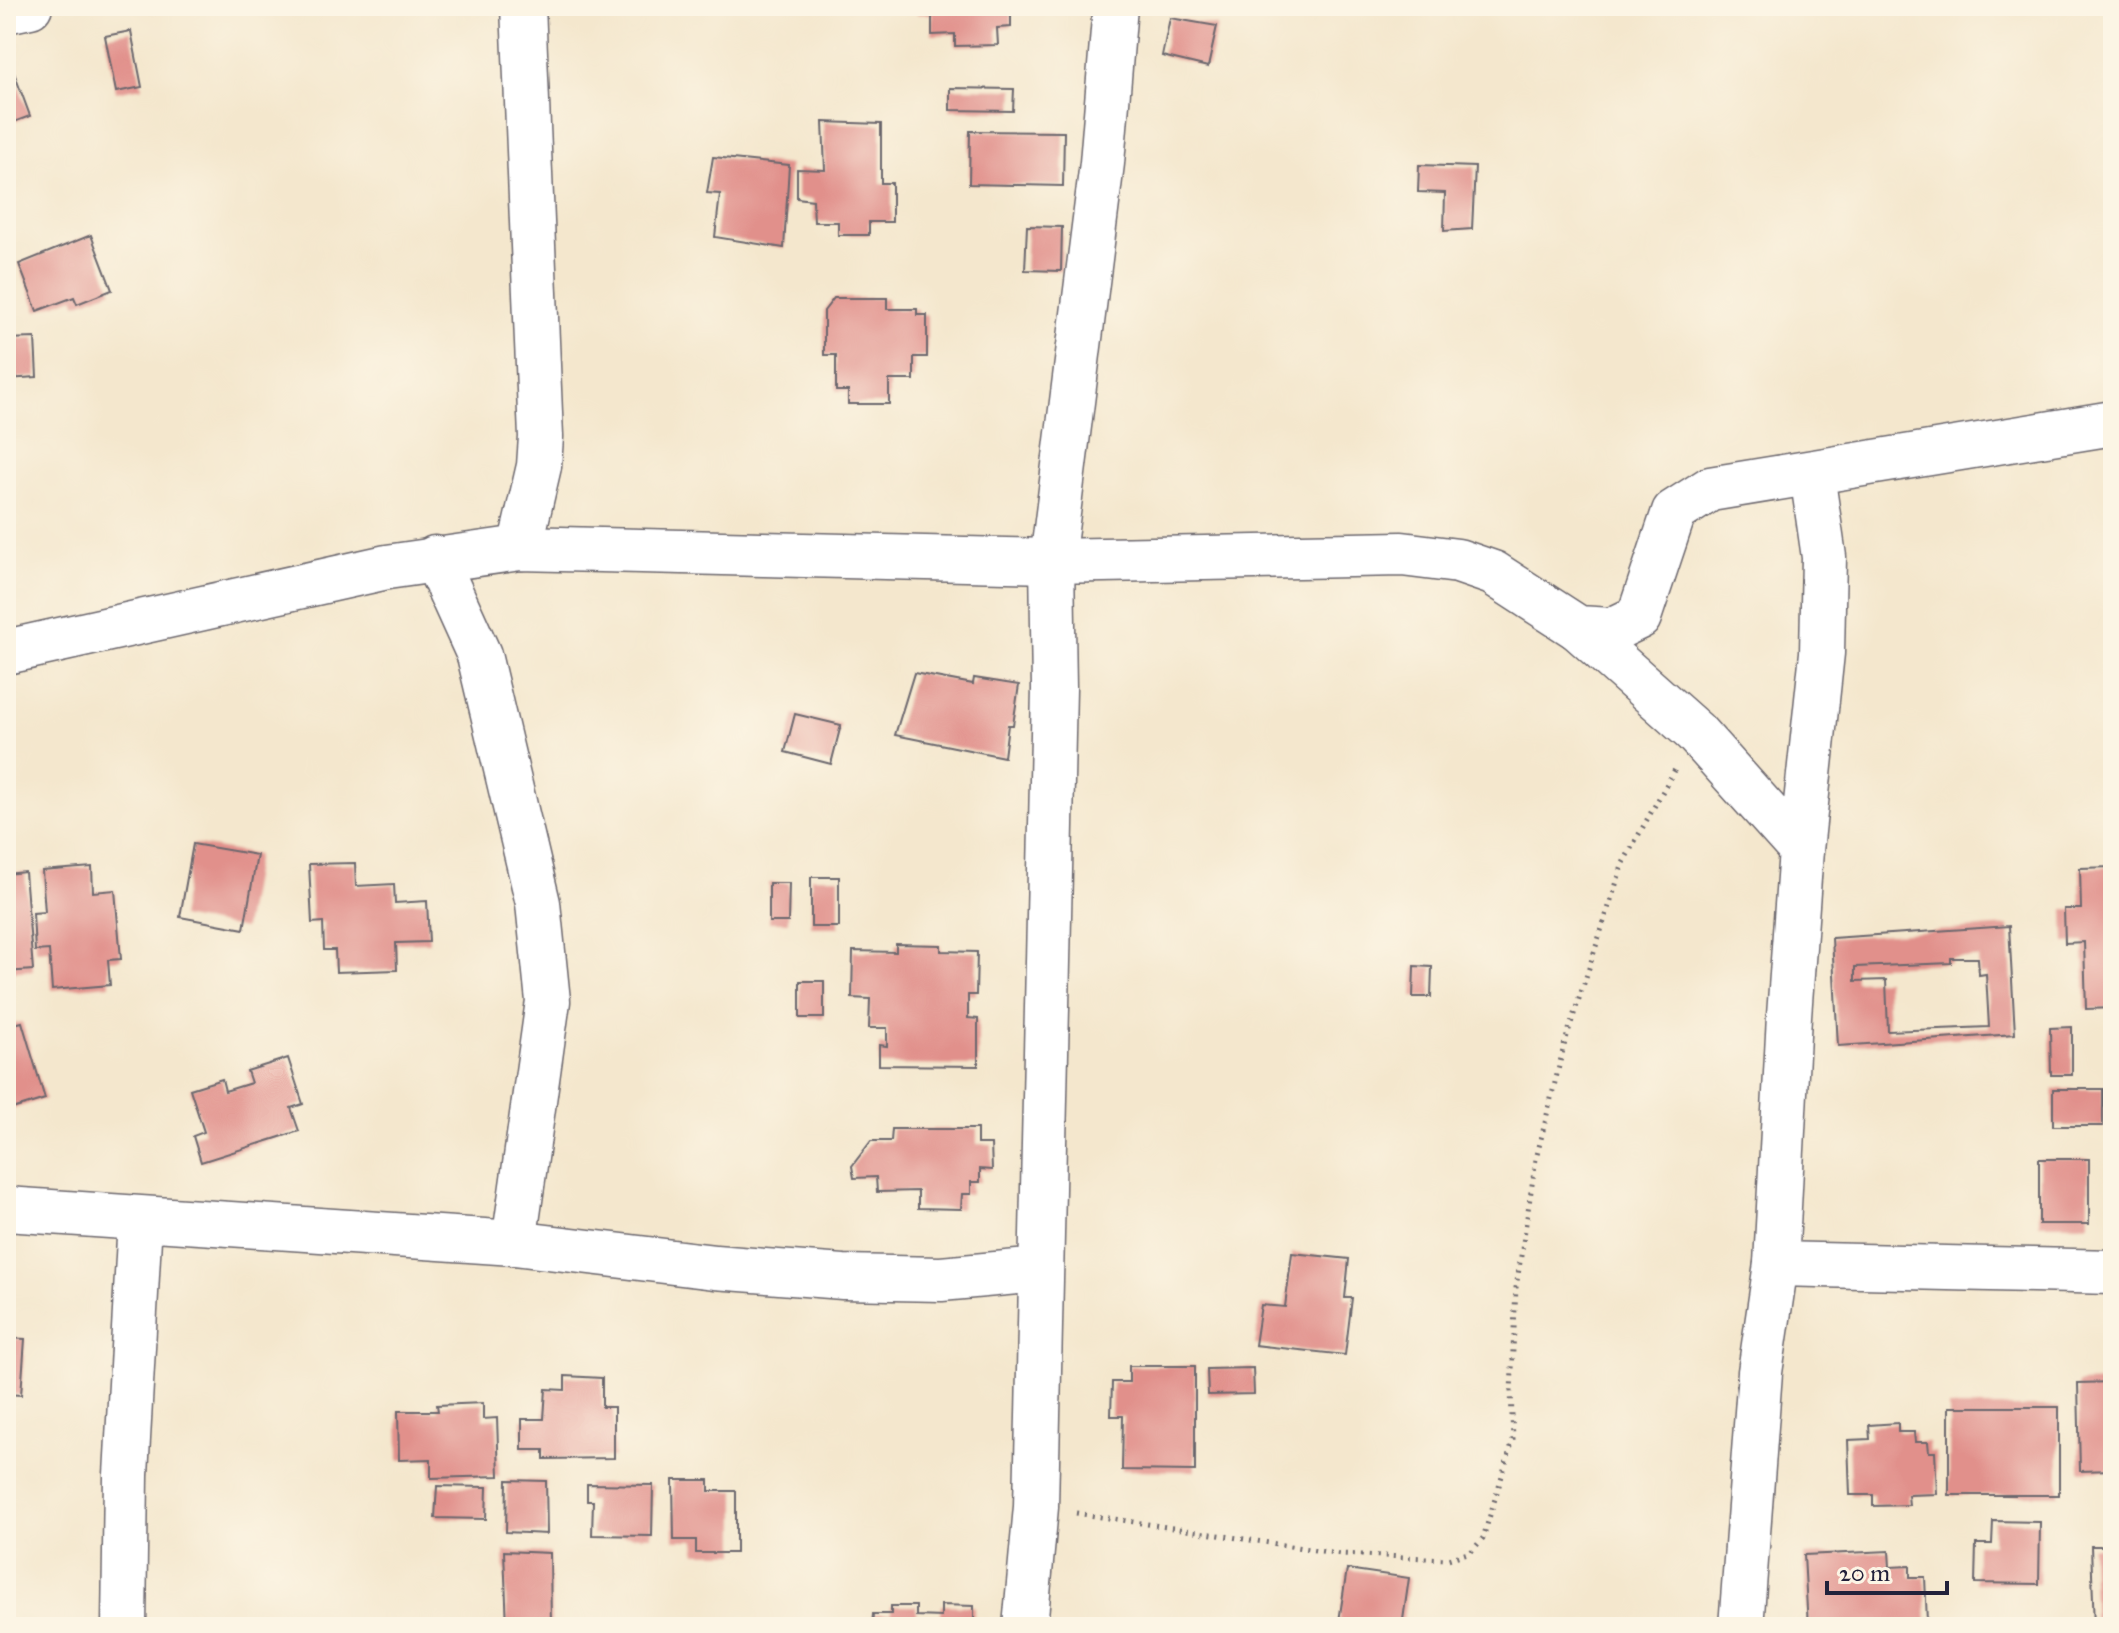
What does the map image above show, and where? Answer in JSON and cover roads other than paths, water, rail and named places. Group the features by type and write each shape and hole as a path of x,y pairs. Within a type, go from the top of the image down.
{"street":[{"path":"6,11 30,6"},
{"path":"520,548 539,466 541,437 523,6"},
{"path":"1025,1627 1036,1507 1054,689 1052,561 1102,163 1115,6"},
{"path":"1578,628 1612,630 1639,617 1674,512 1710,489 2113,423"},
{"path":"1741,1627 1760,1372 1776,1264 1801,850 1823,640 1824,557 1812,474"},
{"path":"6,652 435,558 520,548 1052,561 1402,554 1458,561 1493,573 1578,628 1695,732 1801,850"},
{"path":"435,558 479,655 540,917 548,1001 514,1243"},
{"path":"6,1209 514,1243 715,1267 843,1277 941,1279 1040,1270"},
{"path":"124,1627 126,1475 140,1220"},
{"path":"1776,1264 2113,1272"}]}
